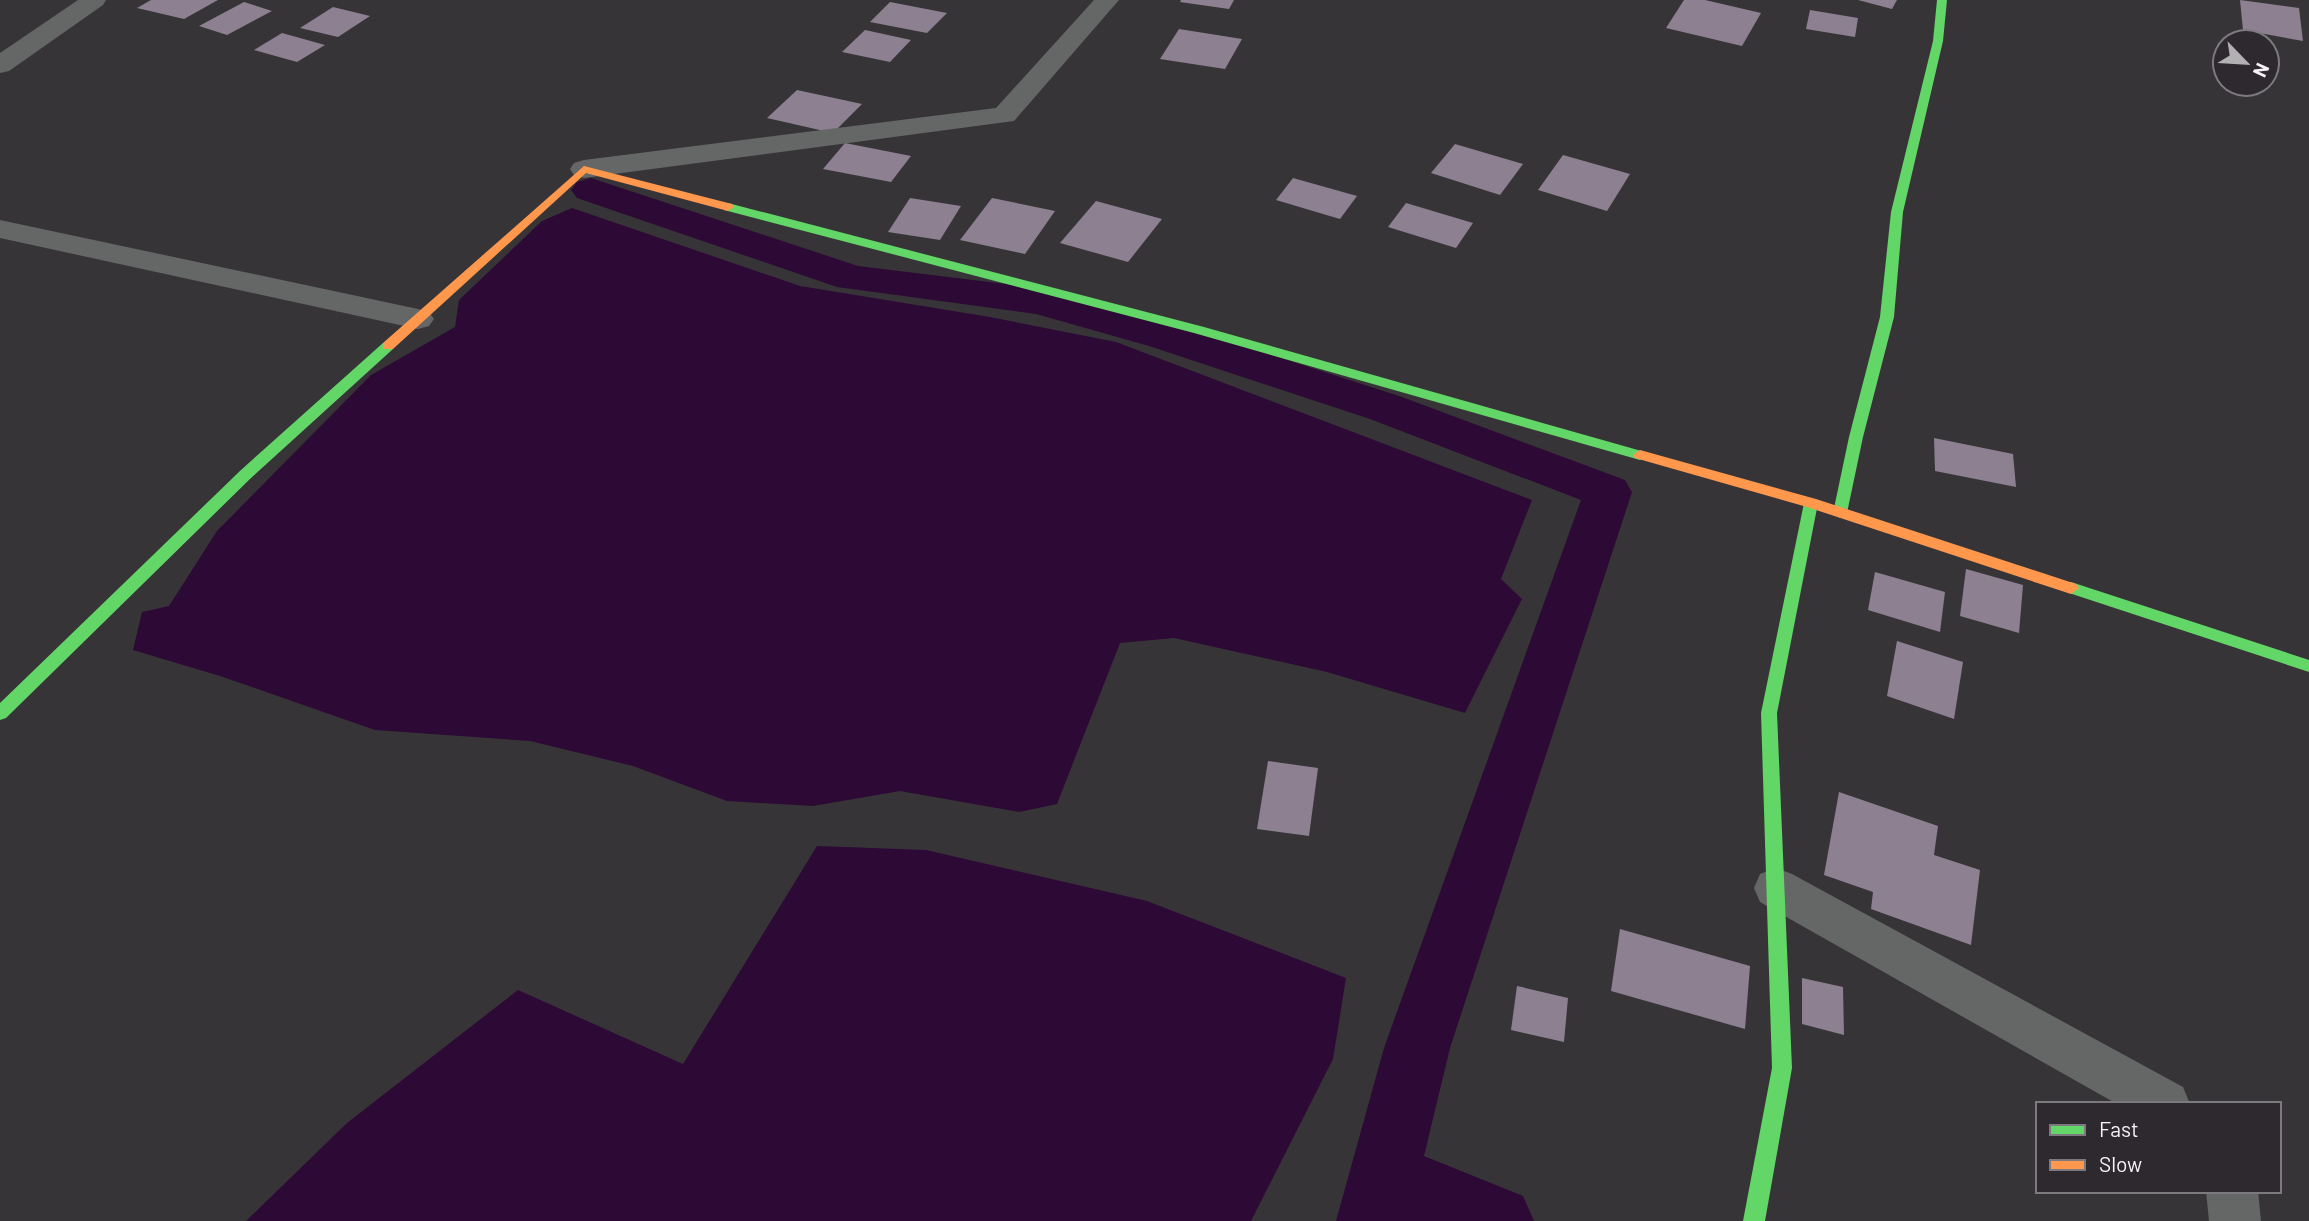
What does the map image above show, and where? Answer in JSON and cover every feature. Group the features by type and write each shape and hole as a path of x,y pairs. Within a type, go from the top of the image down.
{"street":[{"path":"0,65 94,0"},
{"path":"0,713 246,474 584,169 1004,115 1107,0"},
{"path":"1840,513 1856,437 1887,317 1897,212 1938,41 1942,0"},
{"path":"584,169 1172,322 1811,503 2309,666"},
{"path":"0,229 418,319"},
{"path":"1754,1221 1782,1068 1769,713 1811,503"},
{"path":"1776,888 2161,1102"},
{"path":"2232,1193 2235,1221"}],"shaded area":[{"path":"572,208 800,286 990,317 1116,342 1532,500 1501,579 1522,599 1465,713 1327,672 1174,638 1120,643 1057,804 1019,812 900,791 813,806 727,801 633,766 530,741 375,730 220,676 133,650 142,612 169,606 217,531 371,375 455,327 459,300 542,221"},
{"path":"817,846 926,850 1147,901 1346,978 1333,1059 1251,1221 246,1221 347,1123 518,990 683,1064"}],"building":[{"path":"151,0 218,0 184,19 137,8"},
{"path":"1234,0 1229,9 1180,2"},
{"path":"1684,0 1705,0 1761,13 1742,46 1666,28"},
{"path":"1858,0 1897,0 1892,9"},
{"path":"2240,0 2299,8 2303,41 2281,37 2281,28 2243,28"},
{"path":"244,2 272,11 227,35 199,26"},
{"path":"890,2 947,13 927,33 870,22"},
{"path":"333,7 370,16 338,37 300,28"},
{"path":"1810,10 1858,18 1855,37 1806,29"},
{"path":"1179,29 1242,39 1225,69 1160,59"},
{"path":"865,30 911,40 890,62 842,52"},
{"path":"282,33 325,45 297,62 254,50"},
{"path":"797,90 862,104 833,133 767,118"},
{"path":"845,143 911,156 891,182 823,169"},
{"path":"1455,144 1523,164 1500,195 1431,173"},
{"path":"1563,155 1630,174 1607,211 1538,190"},
{"path":"1293,178 1357,196 1340,219 1276,200"},
{"path":"910,198 961,206 940,240 888,232"},
{"path":"992,198 1055,211 1025,254 960,240"},
{"path":"1096,201 1162,219 1128,262 1060,243"},
{"path":"1406,203 1473,223 1456,248 1388,227"},
{"path":"1934,438 2013,454 2016,487 1935,471"},
{"path":"1966,569 2023,585 2019,633 1960,616"},
{"path":"1875,572 1945,592 1940,632 1868,610"},
{"path":"1897,641 1963,662 1954,719 1887,696"},
{"path":"1268,761 1318,768 1309,836 1257,829"},
{"path":"1839,792 1938,826 1934,855 1980,870 1971,945 1871,909 1873,892 1824,875"},
{"path":"1620,929 1750,966 1745,1029 1611,991"},
{"path":"1802,978 1843,987 1844,1035 1802,1024"},
{"path":"1517,986 1568,998 1564,1042 1511,1030"}],"waterway":[{"path":"591,190 852,278 1038,301 1165,336 1386,408 1608,492 1417,1048 1372,1221"},
{"path":"1384,1176 1498,1221"}],"traffic: fast":[{"path":"1840,513 1856,437 1887,317 1897,212 1938,41 1942,0"},
{"path":"728,207 1199,330 1640,455"},
{"path":"0,713 246,474 388,346"},
{"path":"1754,1221 1782,1068 1769,713 1811,503"},
{"path":"2071,588 2309,666"}],"traffic: slow":[{"path":"388,346 584,169 728,207"},
{"path":"1640,455 1811,503 2071,588"}]}
